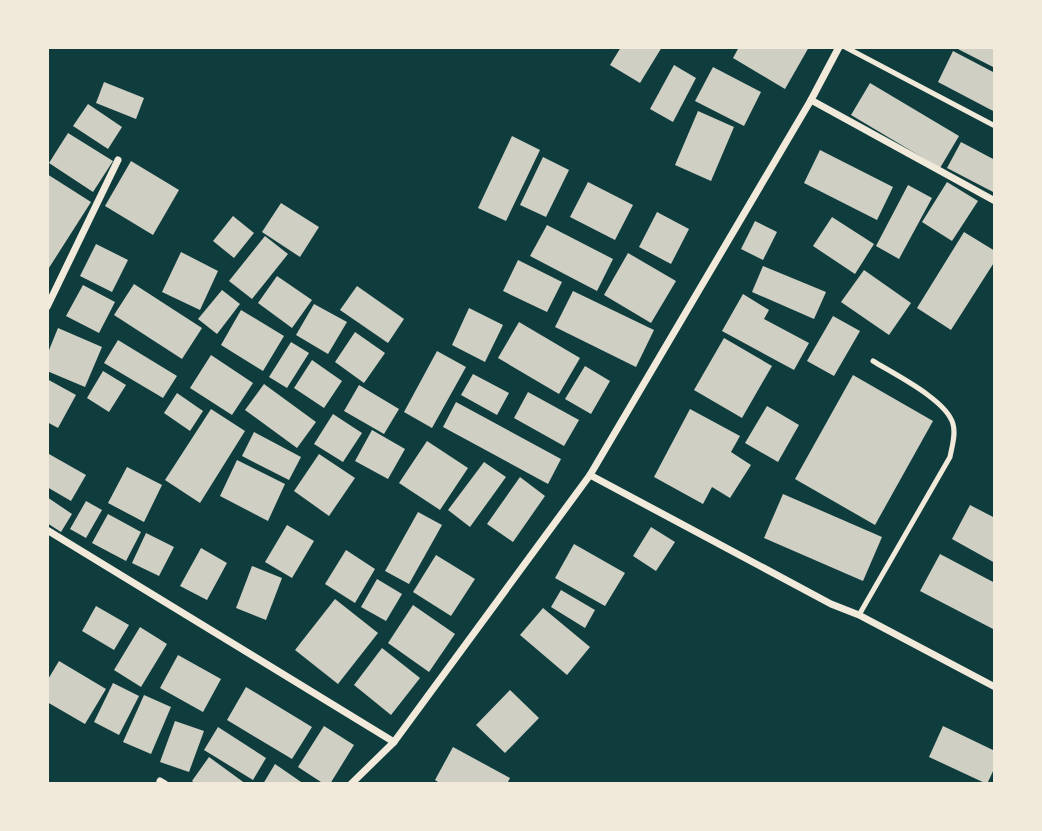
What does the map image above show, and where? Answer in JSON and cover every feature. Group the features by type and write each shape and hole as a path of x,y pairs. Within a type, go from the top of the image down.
{"street":[{"path":"351,784 394,742 590,475 842,47"},
{"path":"811,100 995,201"},
{"path":"47,307 118,160"},
{"path":"590,475 831,604 859,615 995,687"},
{"path":"47,530 394,742"}],"lane":[{"path":"842,47 995,126"},
{"path":"859,615 950,457 954,438 953,424 948,412 930,397 873,361"}],"building":[{"path":"621,47 662,47 640,83 610,65"},
{"path":"739,47 809,47 785,89 733,58"},
{"path":"954,47 995,47 995,68"},
{"path":"953,51 995,73 995,112 938,82"},
{"path":"674,65 696,78 673,122 650,109"},
{"path":"713,67 761,92 744,126 695,101"},
{"path":"104,82 144,98 136,119 96,103"},
{"path":"870,83 959,136 940,168 851,115"},
{"path":"88,104 122,127 108,149 73,126"},
{"path":"698,111 734,127 711,181 675,165"},
{"path":"68,133 113,161 93,192 49,163"},
{"path":"512,136 540,150 506,221 478,208"},
{"path":"961,142 995,160 995,193 947,168"},
{"path":"820,150 893,187 877,220 804,183"},
{"path":"543,157 569,170 546,217 520,205"},
{"path":"131,161 179,190 153,235 105,206"},
{"path":"47,174 91,202 47,271"},
{"path":"588,182 633,205 615,240 570,217"},
{"path":"947,182 978,201 952,241 922,222"},
{"path":"908,185 932,198 899,259 876,246"},
{"path":"281,203 319,227 300,257 262,232"},
{"path":"657,212 689,229 671,264 639,247"},
{"path":"233,216 254,233 234,258 213,241"},
{"path":"832,217 874,244 855,274 813,246"},
{"path":"755,221 777,232 763,260 741,249"},
{"path":"547,225 613,259 597,291 530,256"},
{"path":"964,232 995,251 995,261 951,330 917,308"},
{"path":"265,236 288,254 252,299 229,281"},
{"path":"96,244 128,260 112,292 80,276"},
{"path":"181,252 218,271 200,310 162,292"},
{"path":"628,253 676,281 651,323 604,295"},
{"path":"518,260 562,282 547,312 503,291"},
{"path":"763,266 826,292 814,319 752,292"},
{"path":"864,270 911,303 889,335 841,302"},
{"path":"277,276 312,300 292,328 258,303"},
{"path":"134,284 202,328 182,359 114,315"},
{"path":"83,285 115,302 99,333 66,316"},
{"path":"357,286 404,319 388,343 340,310"},
{"path":"222,290 240,304 217,334 198,319"},
{"path":"573,291 654,330 636,367 555,327"},
{"path":"743,294 769,310 764,319 809,343 794,370 722,331"},
{"path":"314,304 347,322 328,354 296,335"},
{"path":"469,308 503,325 485,362 452,345"},
{"path":"241,310 284,336 263,371 221,345"},
{"path":"833,316 860,331 834,376 807,361"},
{"path":"519,322 580,358 559,394 498,358"},
{"path":"58,328 102,347 85,387 47,371 47,355"},
{"path":"355,332 385,353 364,383 335,362"},
{"path":"724,338 772,366 742,418 694,390"},
{"path":"118,340 177,376 163,398 104,363"},
{"path":"291,342 309,353 287,388 269,377"},
{"path":"437,351 466,367 432,428 404,412"},
{"path":"211,355 253,383 232,415 190,388"},
{"path":"312,360 342,381 324,408 294,388"},
{"path":"585,366 610,381 591,414 565,399"},
{"path":"103,371 126,385 109,412 87,398"},
{"path":"473,374 509,393 497,415 461,395"},
{"path":"853,375 933,421 875,525 795,479"},
{"path":"47,379 76,395 58,428 47,422"},
{"path":"264,384 316,422 297,448 245,410"},
{"path":"359,385 399,409 384,434 344,411"},
{"path":"528,392 579,420 564,446 514,418"},
{"path":"177,393 203,411 190,431 164,413"},
{"path":"456,402 561,459 548,484 443,427"},
{"path":"767,406 799,425 778,462 745,443"},
{"path":"211,409 245,431 200,503 165,480"},
{"path":"690,409 740,436 731,452 751,465 730,498 712,487 703,504 654,477"},
{"path":"333,414 362,433 343,462 314,444"},
{"path":"372,430 405,449 388,479 355,461"},
{"path":"254,432 301,457 289,480 242,456"},
{"path":"427,441 468,468 440,510 399,483"},
{"path":"49,454 86,475 71,501 47,487"},
{"path":"319,454 355,478 329,516 294,491"},
{"path":"237,460 285,484 268,521 220,496"},
{"path":"484,462 506,477 470,527 448,510"},
{"path":"127,467 162,485 144,522 108,503"},
{"path":"520,477 545,496 513,542 487,524"},
{"path":"783,494 882,537 863,581 764,538"},
{"path":"47,497 72,514 61,532 47,523"},
{"path":"86,501 102,510 86,538 70,529"},
{"path":"970,505 995,518 995,563 952,539"},
{"path":"418,512 442,525 409,584 385,571"},
{"path":"108,514 141,532 126,561 92,543"},
{"path":"287,525 314,541 292,578 265,562"},
{"path":"651,527 675,542 656,571 633,556"},
{"path":"146,533 174,547 159,576 132,563"},
{"path":"574,544 625,573 605,606 555,578"},
{"path":"201,548 227,563 207,600 180,586"},
{"path":"346,550 375,569 355,603 325,584"},
{"path":"940,554 995,583 995,630 920,591"},
{"path":"436,555 475,579 451,616 413,592"},
{"path":"252,566 282,578 266,620 236,608"},
{"path":"377,579 402,594 386,621 361,607"},
{"path":"561,590 595,610 585,628 551,607"},
{"path":"335,599 378,633 338,684 295,650"},
{"path":"413,605 455,634 429,672 388,643"},
{"path":"96,606 129,625 114,650 82,631"},
{"path":"543,608 590,647 567,675 520,635"},
{"path":"140,627 167,644 141,687 114,670"},
{"path":"382,648 420,678 391,715 354,685"},
{"path":"178,655 221,679 203,712 160,688"},
{"path":"59,661 106,689 85,724 47,702 47,681"},
{"path":"113,683 139,696 119,735 94,722"},
{"path":"246,687 312,727 292,759 227,720"},
{"path":"510,690 539,718 505,753 476,725"},
{"path":"144,695 171,707 151,754 123,742"},
{"path":"175,721 204,731 189,772 160,762"},
{"path":"324,726 354,745 330,784 324,784 298,767"},
{"path":"943,726 995,751 995,767 987,784 929,757"},
{"path":"218,727 266,758 253,780 204,750"},
{"path":"453,747 510,778 507,784 441,784 435,780"},
{"path":"209,757 246,784 196,784 192,781"},
{"path":"275,764 304,784 263,784"}]}
